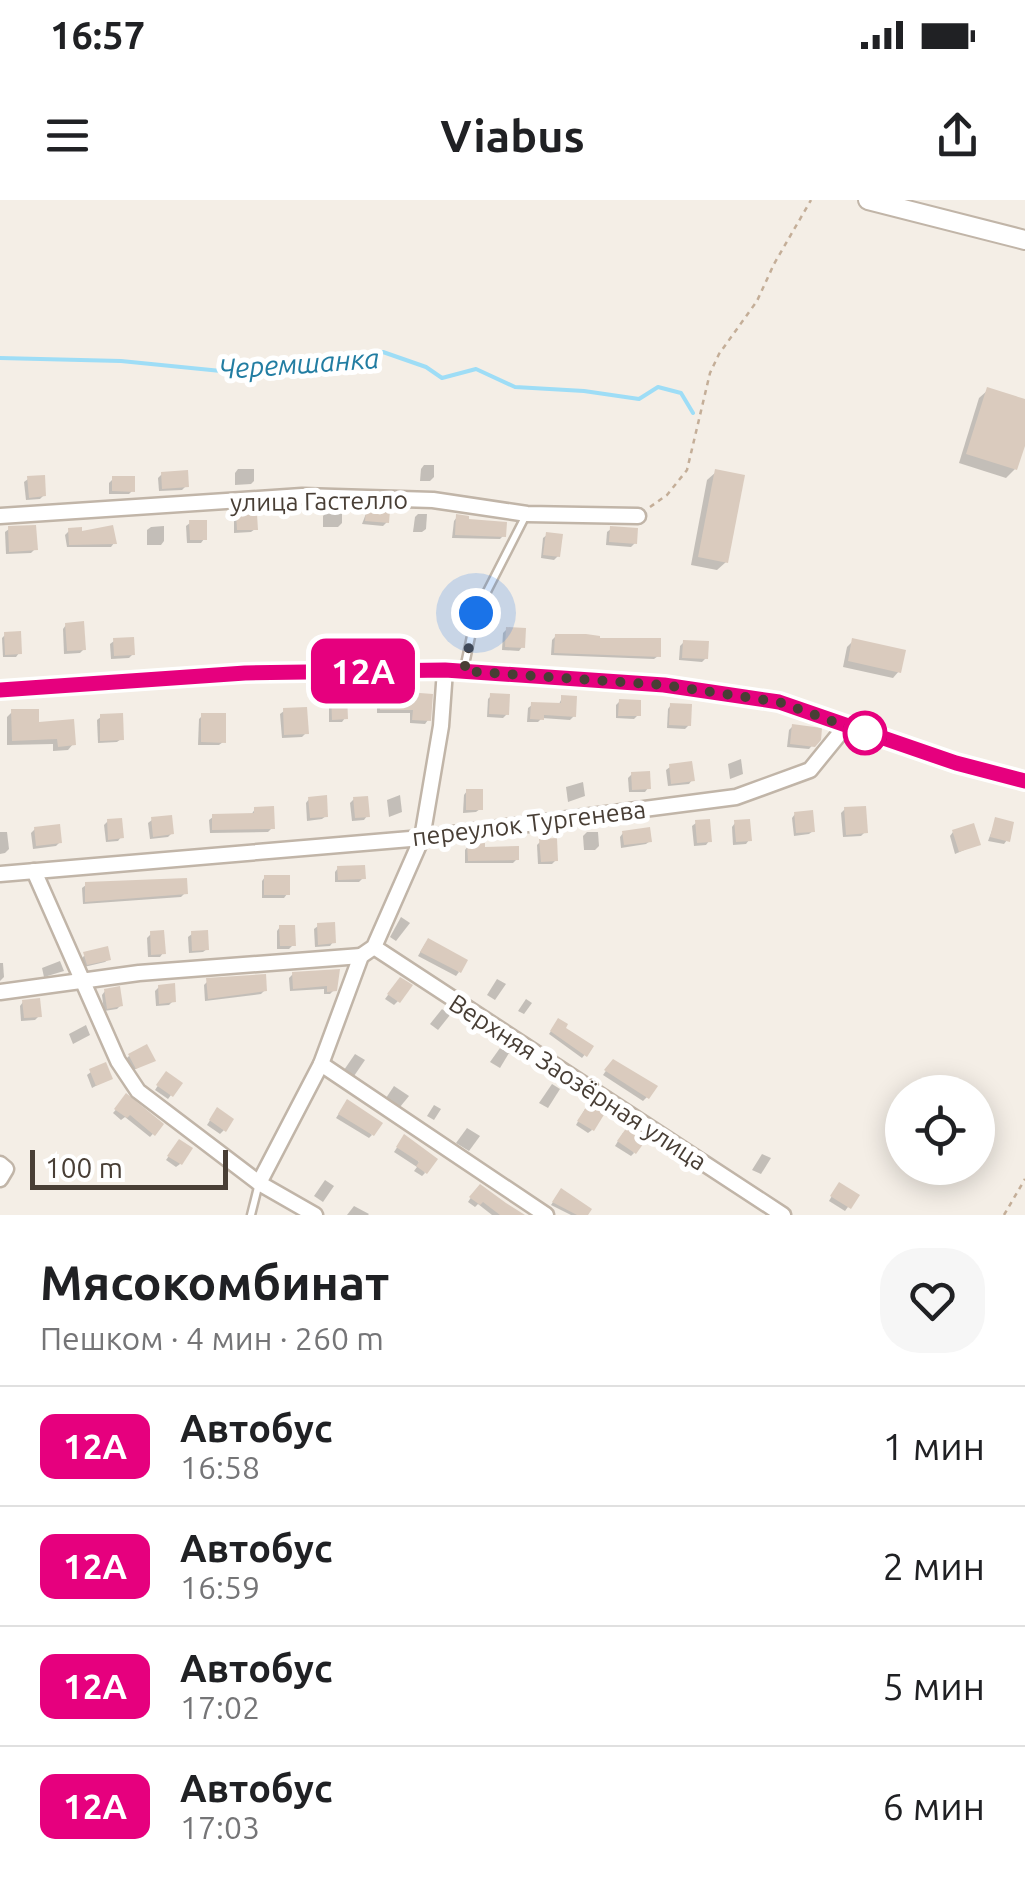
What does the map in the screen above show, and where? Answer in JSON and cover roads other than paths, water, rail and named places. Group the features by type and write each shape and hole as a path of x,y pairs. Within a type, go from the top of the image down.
{"street":[{"path":"868,200 1025,240"},
{"name":"улица Гастелло","path":"0,516 302,496 433,500 527,514 638,516"},
{"path":"259,1182 321,1064 367,952 422,838 441,726 445,670"},
{"path":"0,690 245,673 445,670 664,685 779,702 1025,782"},
{"name":"переулок Тургенева","path":"0,874 422,838 736,796 810,770 844,726"},
{"path":"34,870 118,1061 138,1090 259,1182 315,1215"},
{"path":"0,992 139,973 367,952"},
{"name":"Верхняя Заозёрная улица","path":"367,952 783,1215"},
{"path":"321,1064 546,1215"},
{"path":"0,1164 6,1169 0,1179"}],"lane":[{"path":"464,671 476,613 527,514"},
{"path":"250,1215 259,1182"}],"waterway":[{"name":"Черемшанка","path":"0,358 121,361 241,373 328,356 383,352 426,367 442,378 476,369 515,387 639,399 658,387 681,393 693,413"}]}
